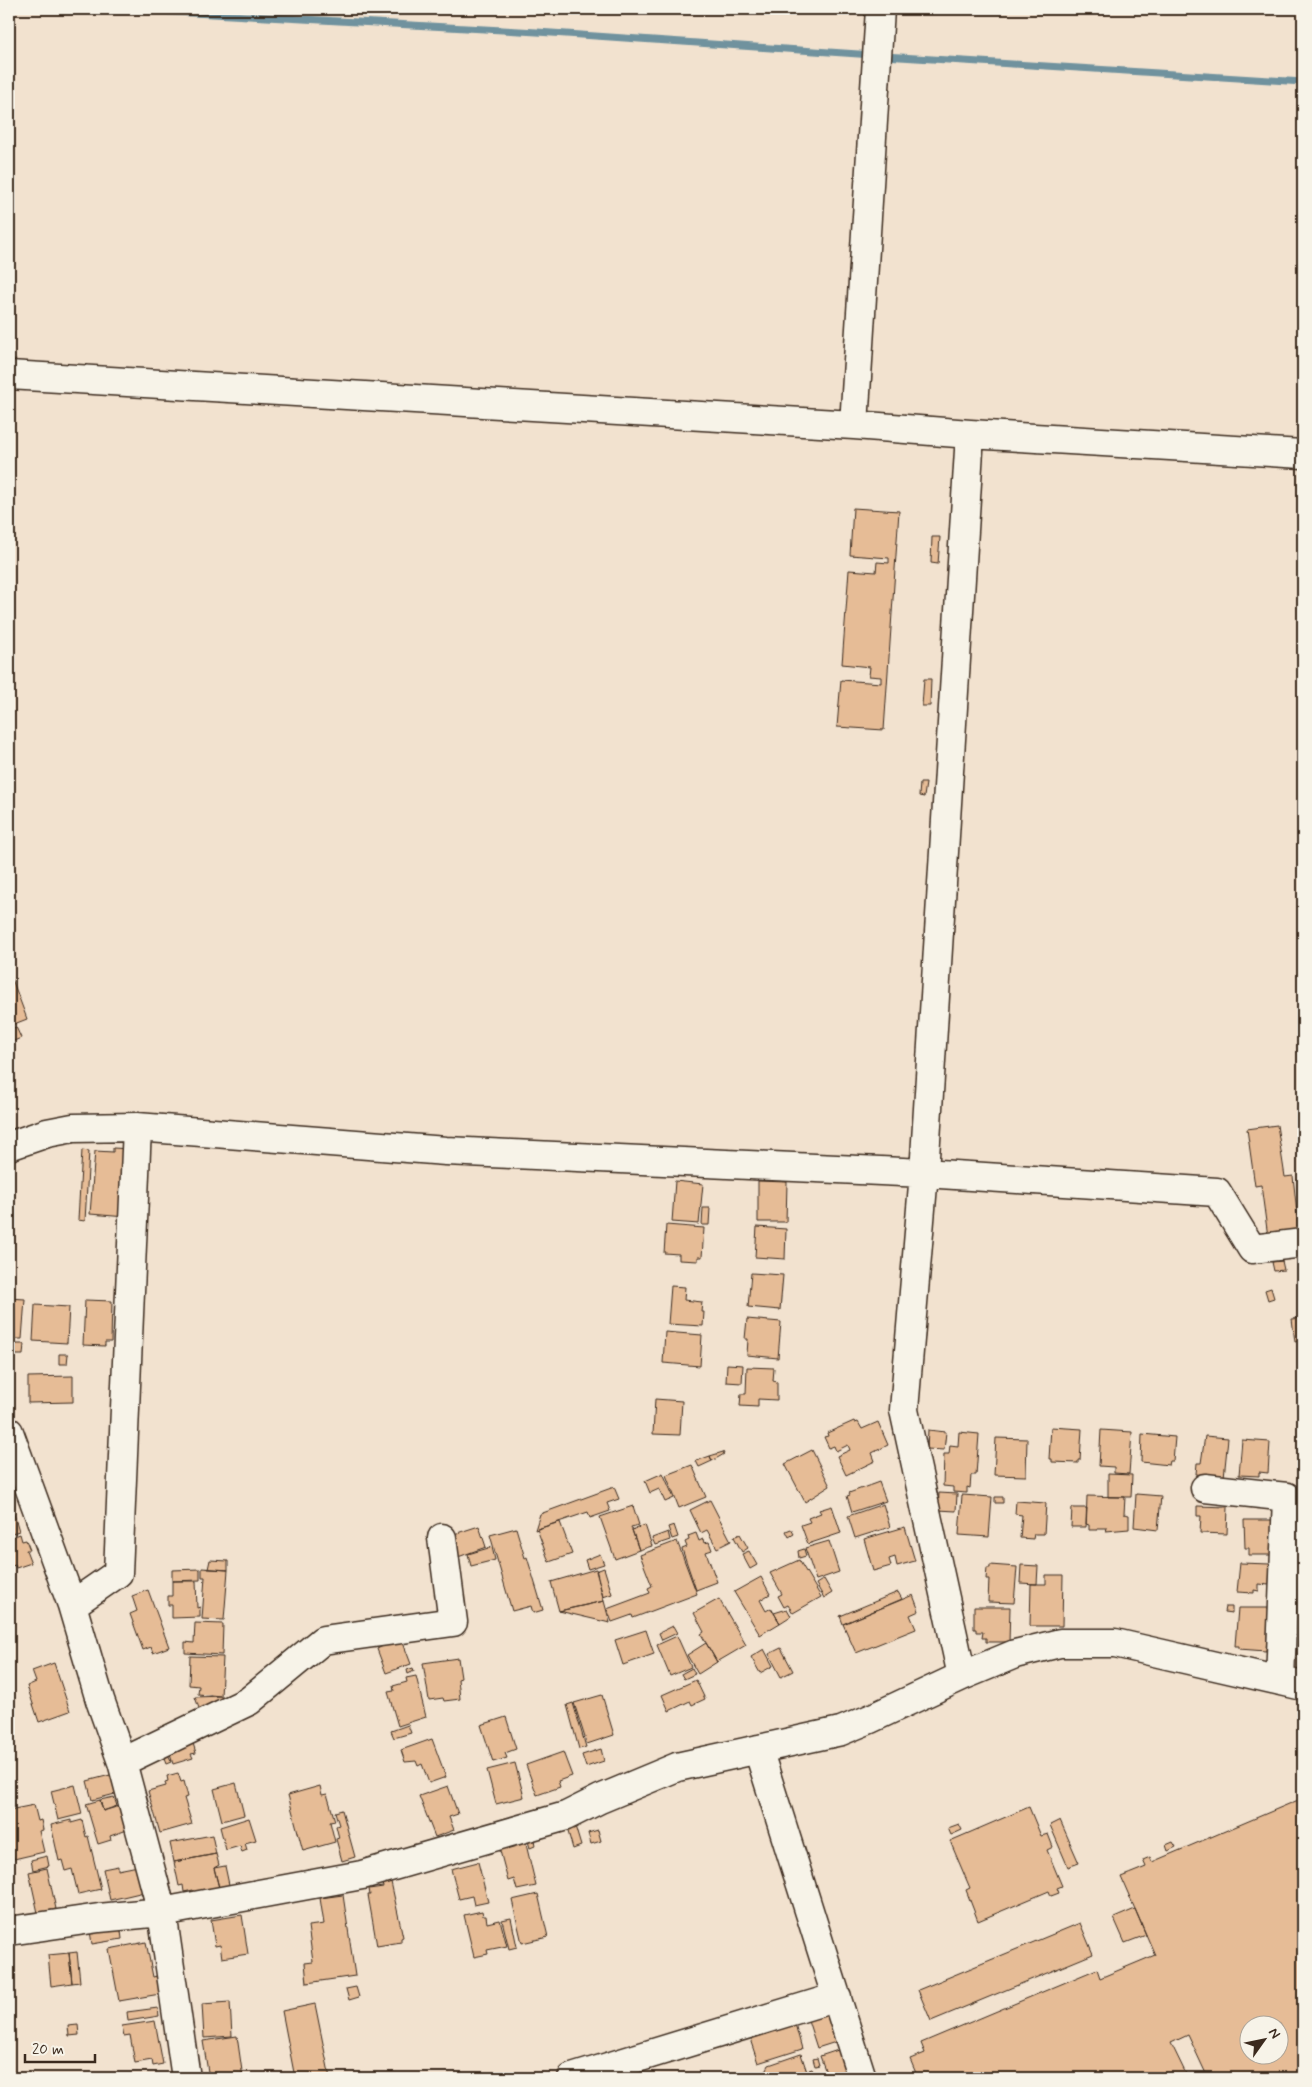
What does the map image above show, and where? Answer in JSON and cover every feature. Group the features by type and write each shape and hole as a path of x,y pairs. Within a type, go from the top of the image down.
{"street":[{"path":"854,424 880,9"},
{"path":"9,375 854,424 970,434 1303,454"},
{"path":"962,1676 904,1410 924,1173 970,434"},
{"path":"72,1604 118,1573 137,1127"},
{"path":"9,1146 47,1132 73,1128 137,1127 446,1151 924,1173 1217,1192 1252,1249 1303,1243"},
{"path":"9,1432 72,1604 100,1700 122,1762 162,1912 186,2078"},
{"path":"9,1931 99,1918 162,1912 362,1875 566,1816 600,1799 677,1767 841,1731 1014,1654 1060,1643 1116,1642 1292,1684 1287,1497 1205,1488"},
{"path":"122,1762 249,1701 323,1640 453,1622 442,1538"},
{"path":"758,1749 862,2078"},
{"path":"572,2078 837,1997"}],"building":[{"path":"853,508 899,511 884,730 837,727 841,680 881,683 881,677 869,676 870,667 842,664 849,570 876,572 877,562 889,563 889,558 850,555"},
{"path":"932,537 940,537 938,564 931,563"},
{"path":"924,679 931,679 930,706 922,706"},
{"path":"920,783 926,783 924,797 919,796"},
{"path":"12,979 27,1019 9,1026 9,980"},
{"path":"16,1027 21,1038 9,1043 9,1030"},
{"path":"1277,1125 1285,1177 1293,1176 1299,1232 1268,1237 1261,1185 1255,1186 1247,1129"},
{"path":"113,1148 131,1149 126,1217 90,1214 95,1151 113,1152"},
{"path":"82,1150 89,1151 85,1221 78,1220"},
{"path":"675,1181 703,1184 699,1224 672,1222"},
{"path":"758,1181 787,1182 786,1222 758,1222"},
{"path":"703,1208 710,1208 709,1225 702,1225"},
{"path":"666,1225 704,1228 702,1257 698,1257 698,1261 679,1260 679,1254 664,1253"},
{"path":"757,1227 786,1229 785,1259 755,1257"},
{"path":"1282,1261 1284,1270 1274,1271 1272,1262"},
{"path":"751,1273 783,1275 780,1310 748,1307"},
{"path":"671,1286 685,1287 684,1300 702,1302 701,1312 704,1312 703,1326 668,1324"},
{"path":"1271,1288 1274,1298 1268,1300 1265,1290"},
{"path":"9,1298 25,1299 22,1339 9,1339"},
{"path":"85,1300 112,1301 111,1342 105,1342 105,1346 83,1345"},
{"path":"35,1305 69,1307 67,1343 33,1341"},
{"path":"1303,1318 1303,1340 1295,1342 1292,1319"},
{"path":"747,1319 781,1322 778,1358 747,1355 748,1339 745,1339"},
{"path":"665,1332 702,1335 700,1366 663,1363"},
{"path":"14,1344 24,1344 23,1355 13,1355"},
{"path":"59,1354 68,1354 67,1364 59,1364"},
{"path":"727,1364 743,1365 742,1383 726,1382"},
{"path":"747,1367 774,1368 773,1381 777,1382 777,1400 758,1399 758,1407 740,1406 741,1394 746,1394"},
{"path":"73,1376 73,1402 28,1403 28,1377"},
{"path":"655,1399 682,1401 680,1435 653,1434"},
{"path":"854,1421 855,1423 858,1422 862,1429 878,1422 888,1445 872,1453 875,1461 846,1475 837,1456 850,1450 848,1445 836,1451 834,1446 829,1448 824,1437 828,1436 827,1433"},
{"path":"1051,1427 1082,1429 1080,1460 1078,1460 1078,1463 1052,1462 1052,1459 1049,1459"},
{"path":"928,1430 946,1432 944,1450 927,1449"},
{"path":"1101,1430 1132,1432 1129,1474 1114,1473 1114,1467 1099,1466"},
{"path":"959,1432 979,1434 976,1475 971,1475 970,1488 967,1487 967,1493 953,1492 953,1487 943,1486 944,1454 949,1454 950,1445 958,1446"},
{"path":"1142,1434 1175,1437 1173,1461 1170,1461 1169,1465 1141,1462"},
{"path":"1205,1436 1228,1438 1224,1477 1196,1474 1197,1463 1201,1463"},
{"path":"996,1438 1027,1439 1026,1476 994,1475"},
{"path":"1242,1440 1270,1442 1268,1473 1259,1472 1259,1476 1239,1475"},
{"path":"812,1450 830,1486 805,1502 785,1464"},
{"path":"723,1452 724,1454 712,1461 710,1456"},
{"path":"710,1456 712,1461 699,1467 696,1461"},
{"path":"692,1465 706,1497 679,1508 666,1475"},
{"path":"663,1473 674,1498 665,1502 659,1489 650,1493 645,1481"},
{"path":"1108,1474 1132,1475 1131,1497 1108,1497"},
{"path":"879,1482 886,1501 852,1512 847,1496 850,1495 849,1493"},
{"path":"614,1487 619,1499 607,1503 610,1511 590,1518 588,1512 535,1530 540,1514"},
{"path":"939,1493 957,1494 956,1511 938,1510"},
{"path":"1136,1494 1161,1496 1158,1530 1134,1527"},
{"path":"962,1495 992,1497 989,1537 959,1535"},
{"path":"1087,1496 1125,1497 1124,1514 1129,1515 1129,1529 1106,1531 1107,1528 1098,1528 1098,1530 1089,1530 1089,1525 1086,1524"},
{"path":"9,1497 19,1531 9,1534"},
{"path":"995,1497 1003,1497 1003,1503 995,1503"},
{"path":"710,1500 731,1541 717,1548 707,1530 701,1533 690,1510"},
{"path":"1016,1501 1046,1503 1044,1534 1034,1534 1033,1539 1020,1538 1022,1515 1015,1514"},
{"path":"883,1504 890,1527 855,1538 848,1516"},
{"path":"633,1506 639,1525 631,1527 639,1550 615,1559 600,1517"},
{"path":"832,1506 841,1533 808,1544 801,1525 810,1522 808,1518 821,1513 819,1510"},
{"path":"1197,1506 1228,1507 1227,1534 1200,1533 1201,1516 1197,1516"},
{"path":"1072,1508 1087,1508 1086,1527 1071,1527"},
{"path":"1244,1520 1273,1520 1274,1555 1249,1555 1249,1548 1245,1548"},
{"path":"560,1522 572,1554 549,1562 537,1529"},
{"path":"645,1525 652,1546 639,1550 632,1530"},
{"path":"674,1525 678,1537 672,1539 668,1527"},
{"path":"479,1526 486,1547 458,1557 451,1535"},
{"path":"905,1527 915,1561 897,1566 895,1557 889,1559 891,1566 873,1571 864,1539"},
{"path":"516,1528 543,1610 533,1613 531,1606 512,1611 490,1535"},
{"path":"791,1529 794,1534 789,1537 786,1531"},
{"path":"668,1532 670,1540 655,1545 652,1538"},
{"path":"696,1533 699,1541 703,1539 704,1543 709,1542 712,1550 706,1552 717,1582 696,1590 682,1549 687,1547 685,1542 689,1540 688,1536"},
{"path":"20,1534 22,1541 26,1540 30,1550 26,1550 31,1563 16,1568 15,1565 9,1567 9,1538"},
{"path":"740,1534 748,1548 742,1552 734,1537"},
{"path":"677,1541 697,1594 633,1618 632,1615 612,1622 607,1609 650,1593 648,1588 652,1586 640,1555"},
{"path":"829,1541 839,1572 816,1580 805,1548"},
{"path":"492,1547 495,1560 471,1566 468,1554"},
{"path":"804,1549 806,1556 799,1558 798,1551"},
{"path":"749,1551 757,1565 750,1569 742,1554"},
{"path":"600,1554 604,1564 588,1569 585,1560"},
{"path":"210,1560 228,1561 228,1570 208,1569"},
{"path":"799,1560 821,1597 793,1613 788,1605 784,1607 778,1596 782,1594 770,1573"},
{"path":"1240,1563 1270,1564 1269,1585 1259,1584 1259,1591 1254,1590 1254,1593 1237,1592"},
{"path":"990,1565 1017,1567 1014,1603 988,1602 989,1579 986,1579 987,1568 990,1568"},
{"path":"1021,1565 1038,1566 1037,1584 1020,1583"},
{"path":"202,1568 228,1570 224,1620 202,1619 205,1577 202,1577"},
{"path":"604,1568 612,1594 603,1597 596,1571"},
{"path":"200,1569 200,1580 172,1581 172,1570"},
{"path":"596,1569 604,1601 559,1611 551,1582"},
{"path":"1046,1575 1063,1575 1062,1626 1030,1626 1031,1584 1046,1584"},
{"path":"761,1577 770,1594 760,1600 766,1611 771,1608 780,1623 760,1635 734,1592"},
{"path":"824,1579 832,1593 824,1598 816,1584"},
{"path":"172,1581 196,1581 197,1608 200,1607 200,1617 172,1618 172,1605 168,1605 168,1596 172,1596"},
{"path":"148,1590 169,1647 153,1653 151,1647 143,1650 130,1614 137,1611 132,1596"},
{"path":"898,1592 902,1599 843,1624 840,1616"},
{"path":"913,1595 919,1611 910,1615 916,1629 856,1653 843,1624"},
{"path":"719,1599 746,1645 717,1662 701,1634 704,1632 694,1613"},
{"path":"604,1601 610,1623 559,1611"},
{"path":"974,1607 1010,1607 1009,1642 986,1642 986,1638 982,1638 983,1632 976,1632 976,1629 974,1629"},
{"path":"1225,1607 1232,1607 1232,1613 1224,1612"},
{"path":"1238,1608 1269,1608 1266,1651 1239,1649 1239,1646 1235,1646"},
{"path":"787,1609 791,1616 780,1623 774,1613"},
{"path":"195,1623 223,1624 222,1655 185,1653 185,1642 194,1643"},
{"path":"673,1626 677,1633 662,1640 659,1633"},
{"path":"646,1630 654,1654 623,1665 615,1640"},
{"path":"1297,1632 1303,1632 1303,1655 1297,1655"},
{"path":"677,1636 691,1667 670,1676 657,1645"},
{"path":"402,1640 411,1664 386,1673 377,1649 385,1645 384,1642"},
{"path":"706,1643 717,1662 698,1674 687,1655"},
{"path":"781,1648 793,1671 781,1677 769,1654"},
{"path":"764,1649 773,1666 760,1673 751,1657"},
{"path":"190,1656 223,1657 221,1696 198,1694 199,1686 189,1685"},
{"path":"458,1658 461,1678 458,1679 460,1699 444,1701 443,1698 429,1700 423,1663"},
{"path":"54,1663 70,1711 39,1722 27,1686 36,1682 32,1671"},
{"path":"413,1668 414,1671 408,1674 407,1670"},
{"path":"692,1668 695,1674 684,1679 681,1674"},
{"path":"416,1676 426,1717 398,1726 388,1692 394,1691 393,1686 407,1682 406,1678"},
{"path":"696,1680 705,1699 692,1705 690,1701 669,1711 662,1695"},
{"path":"602,1695 614,1735 587,1744 574,1703"},
{"path":"223,1696 224,1705 201,1714 195,1697"},
{"path":"573,1703 586,1747 579,1749 567,1705"},
{"path":"506,1717 516,1749 505,1753 507,1758 493,1762 481,1725"},
{"path":"408,1725 411,1733 394,1738 391,1731"},
{"path":"432,1739 446,1777 429,1783 422,1764 418,1766 416,1761 405,1762 401,1750"},
{"path":"192,1740 196,1753 191,1754 193,1758 173,1764 168,1748"},
{"path":"166,1749 171,1762 166,1764 161,1751"},
{"path":"601,1749 604,1761 586,1767 582,1755"},
{"path":"563,1752 572,1776 558,1781 560,1787 537,1795 526,1765"},
{"path":"515,1763 524,1797 496,1804 487,1770"},
{"path":"178,1773 181,1782 184,1781 188,1797 184,1798 192,1824 160,1833 148,1791 166,1786 167,1776"},
{"path":"114,1774 119,1793 92,1800 87,1781"},
{"path":"236,1783 244,1815 222,1821 214,1789"},
{"path":"75,1785 82,1814 58,1820 51,1791"},
{"path":"320,1786 322,1795 327,1794 335,1821 330,1822 335,1842 303,1851 288,1795"},
{"path":"448,1786 458,1814 449,1817 454,1830 435,1837 419,1796"},
{"path":"114,1797 117,1806 103,1811 100,1800"},
{"path":"1303,1798 1303,2078 1208,2078 1188,2035 1171,2043 1188,2078 918,2078 910,2059 925,2053 921,2043 1097,1969 1100,1978 1155,1955 1121,1877 1146,1867 1143,1860 1150,1857 1152,1862"},
{"path":"100,1800 103,1811 123,1805 130,1829 110,1836 111,1840 98,1844 86,1804"},
{"path":"34,1805 38,1821 41,1820 43,1830 39,1831 44,1852 14,1859 12,1851 9,1852 9,1810"},
{"path":"1029,1807 1041,1836 1048,1834 1053,1847 1047,1850 1062,1886 1057,1888 1059,1893 1051,1896 1049,1891 978,1921 966,1890 970,1888 950,1841"},
{"path":"342,1810 355,1857 342,1861 336,1839 339,1838 336,1826 339,1825 335,1812"},
{"path":"249,1818 256,1840 245,1843 247,1850 242,1852 240,1846 226,1850 220,1827"},
{"path":"71,1820 71,1823 82,1820 86,1837 88,1836 101,1889 78,1894 72,1869 65,1871 62,1860 59,1861 51,1825"},
{"path":"1060,1820 1079,1863 1068,1867 1050,1825"},
{"path":"959,1824 962,1830 951,1835 948,1828"},
{"path":"575,1826 581,1846 573,1849 567,1828"},
{"path":"598,1830 601,1841 591,1844 588,1833"},
{"path":"212,1835 216,1854 174,1862 170,1843"},
{"path":"534,1839 535,1846 530,1848 528,1841"},
{"path":"525,1840 536,1886 517,1890 514,1879 508,1881 499,1847"},
{"path":"1173,1842 1176,1847 1168,1851 1166,1845"},
{"path":"216,1854 219,1865 214,1868 221,1895 195,1897 193,1890 184,1892 183,1885 179,1886 174,1862"},
{"path":"47,1856 49,1866 33,1870 31,1860"},
{"path":"478,1862 488,1902 474,1905 472,1896 459,1899 451,1869"},
{"path":"118,1866 118,1870 138,1866 144,1892 110,1900 103,1869"},
{"path":"225,1866 231,1894 221,1896 214,1868"},
{"path":"47,1868 56,1909 38,1913 29,1872"},
{"path":"391,1882 403,1937 401,1942 377,1946 368,1895 370,1895 369,1889 383,1887 382,1884"},
{"path":"538,1894 548,1937 522,1943 512,1900"},
{"path":"343,1895 355,1976 307,1983 305,1963 313,1962 308,1926 324,1924 320,1898"},
{"path":"1135,1909 1146,1935 1125,1943 1114,1918"},
{"path":"482,1911 483,1916 486,1916 487,1923 500,1920 507,1946 487,1950 488,1954 474,1957 464,1915"},
{"path":"242,1915 248,1954 222,1958 220,1945 215,1946 211,1920"},
{"path":"511,1918 517,1947 509,1949 502,1920"},
{"path":"1080,1923 1093,1954 931,2021 918,1990"},
{"path":"124,1925 125,1930 121,1931 122,1939 92,1944 90,1931"},
{"path":"146,1942 153,1977 157,1976 160,1994 119,2001 109,1949"},
{"path":"77,1952 80,1982 72,1983 69,1953"},
{"path":"69,1953 72,1983 51,1986 48,1955"},
{"path":"356,1987 359,1997 349,2000 346,1989"},
{"path":"230,2002 232,2036 204,2038 202,2004"},
{"path":"315,2004 330,2078 295,2078 282,2011"},
{"path":"158,2008 159,2016 128,2021 127,2012"},
{"path":"829,2012 839,2041 817,2048 807,2017"},
{"path":"794,2020 802,2049 758,2063 751,2042 755,2032"},
{"path":"155,2021 163,2064 153,2066 152,2060 135,2063 130,2035 124,2036 122,2026"},
{"path":"78,2025 79,2035 69,2036 68,2026"},
{"path":"237,2036 243,2078 209,2078 203,2041"},
{"path":"841,2049 851,2076 828,2078 820,2056"},
{"path":"801,2054 809,2078 768,2078 766,2071 769,2065"},
{"path":"817,2058 819,2065 815,2066 813,2059"},
{"path":"812,2069 815,2076 812,2077 809,2070"}],"waterway":[{"path":"120,9 537,32 873,55"},
{"path":"884,56 1303,82"}]}
